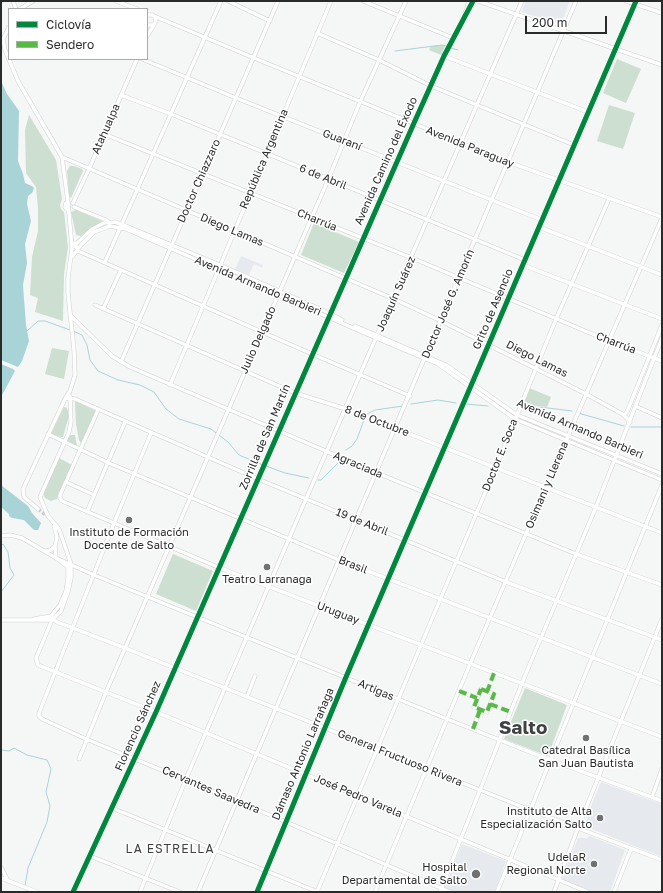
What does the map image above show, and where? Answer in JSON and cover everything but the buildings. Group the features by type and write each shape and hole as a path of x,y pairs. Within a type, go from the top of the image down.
{"street":[{"path":"22,8 32,1"},
{"path":"116,1 133,8"},
{"path":"105,262 221,1"},
{"path":"228,1 270,21"},
{"name":"Doctor Chiazzaro","path":"120,362 278,1"},
{"name":"República Argentina","path":"170,385 331,1"},
{"path":"363,1 453,38"},
{"name":"Julio Delgado","path":"79,759 86,738 220,426 312,218 360,102 406,1"},
{"name":"Avenida Camino del Éxodo","path":"464,18 464,13 469,1"},
{"name":"Avenida Camino del Éxodo","path":"329,315 396,161 444,56 473,1"},
{"path":"478,1 662,65"},
{"name":"Joaquín Suárez","path":"140,892 165,829 226,689 268,587 478,106 522,1"},
{"name":"Doctor José G. Amorín","path":"198,892 410,396 576,1"},
{"path":"626,1 635,2 662,14"},
{"name":"Grito de Asencio","path":"369,625 635,2"},
{"path":"148,34 156,19 150,14"},
{"name":"Avenida Paraguay","path":"150,14 508,162 662,218"},
{"name":"Avenida Paraguay","path":"148,25 150,26 160,21 170,23"},
{"path":"8,29 4,39 5,50 8,57"},
{"path":"317,33 379,60 431,86 574,145"},
{"path":"444,56 588,112"},
{"path":"9,60 18,81 62,157 72,204 71,210 69,211 72,257 68,284 75,375 70,391 61,406 23,489 24,497 38,509"},
{"name":"Atahualpa","path":"72,204 137,60"},
{"name":"Guaraní","path":"144,60 542,220"},
{"name":"6 de Abril","path":"121,95 525,260"},
{"name":"Charrúa","path":"104,134 412,258 609,341 662,361"},
{"name":"Diego Lamas","path":"62,157 138,188 234,231 394,299 586,394 624,415 630,422"},
{"path":"64,166 71,160"},
{"name":"Doctor E. Soca","path":"318,892 356,796 398,699 439,598 496,467 587,246 609,198"},
{"path":"69,211 66,210 65,206 72,204 109,224"},
{"name":"Osimani y Llerena","path":"375,892 470,664 662,218"},
{"name":"Avenida Armando Barbieri","path":"72,257 94,232 109,224"},
{"name":"Avenida Armando Barbieri","path":"72,248 92,229 100,225 109,224 121,226 219,267 377,337 446,365 515,419 662,480"},
{"path":"539,227 662,275"},
{"path":"72,239 81,239"},
{"path":"72,239 76,244 78,251 410,396"},
{"path":"523,265 662,319"},
{"path":"103,309 121,270"},
{"name":"8 de Octubre","path":"95,305 295,393 346,409 662,532"},
{"name":"Agraciada","path":"70,315 120,362 170,385 377,473 526,534 626,573 662,585"},
{"name":"Zorrilla de San Martín","path":"220,568 329,315"},
{"path":"624,415 628,412 662,325"},
{"path":"441,890 522,683 596,507 662,338"},
{"name":"Avenida Armando Barbieri","path":"471,384 517,414 662,474"},
{"path":"1,620 17,621 51,619 61,611 68,592 70,565 59,529 48,516 40,497 70,427 70,391"},
{"path":"65,399 70,398"},
{"name":"19 de Abril","path":"70,398 207,458 506,582 662,640"},
{"path":"631,403 662,418"},
{"path":"61,406 66,405 70,409"},
{"path":"94,495 66,482 98,410"},
{"path":"87,512 125,422"},
{"name":"Brasil","path":"48,434 135,474 289,540 490,619 662,684"},
{"path":"55,672 151,434"},
{"name":"Uruguay","path":"66,482 60,495 61,500 87,512 268,587 662,737"},
{"path":"497,892 572,703 592,658 662,485"},
{"path":"54,526 57,537 55,546 56,558"},
{"name":"Artigas","path":"1,536 15,536 70,565 94,575 447,719 662,801"},
{"path":"46,551 51,550 55,546"},
{"name":"Florencio Sánchez","path":"73,892 156,712 220,568"},
{"name":"General Fructuoso Rivera","path":"51,619 530,810 662,860"},
{"name":"José Pedro Varela","path":"51,619 36,658 38,665 156,712 588,892"},
{"path":"554,892 578,828 662,619"},
{"name":"Dámaso Antonio Larrañaga","path":"257,892 324,728 369,625"},
{"name":"Cervantes Saavedra","path":"55,672 39,716 86,738 285,821 441,890 450,892"},
{"path":"247,697 255,676"},
{"path":"480,689 494,694 487,712 474,707 477,698 480,689"},
{"path":"459,691 477,698"},
{"path":"473,729 480,710"},
{"path":"652,797 662,769"},
{"path":"112,808 216,849 318,892"},
{"path":"614,892 631,849"},
{"path":"90,856 180,892"},
{"path":"1,867 8,881"},
{"path":"1,878 37,892"}],"shaded area":[{"path":"526,1 570,1 561,24 521,12"},
{"path":"241,256 263,265 262,268 254,264 249,275 235,269"},
{"path":"601,782 662,804 662,857 584,826"},
{"name":"UdelaR Regional Norte","path":"590,836 625,850 610,892 594,892 562,879 578,838 587,838"},
{"name":"Hospital Departamental de Salto","path":"462,844 506,861 495,892 456,892 444,888"}],"green space":[{"path":"431,46 445,46 441,55 429,50"},
{"path":"617,59 641,69 626,103 603,93"},
{"path":"609,105 635,113 623,149 597,141"},
{"path":"29,115 56,160 62,199 60,205 64,212 68,247 64,274 63,321 35,312 38,298 30,295 32,257 38,231 38,208 36,187 26,173 25,130"},
{"path":"70,166 82,169 83,171 71,198 69,197 67,171"},
{"path":"76,210 102,221 81,236 76,235 71,212"},
{"path":"314,223 359,242 344,273 301,255"},
{"path":"52,348 69,351 64,379 45,374"},
{"path":"529,388 551,397 547,407 540,406 520,409"},
{"path":"75,401 96,411 82,445 79,440 76,424"},
{"path":"64,407 67,408 69,416 63,437 61,437 52,434 52,432"},
{"path":"70,435 75,435 77,446 67,441"},
{"path":"59,458 72,465 57,499 51,501 45,498 43,493"},
{"path":"173,554 213,571 196,611 156,594"},
{"path":"525,688 567,705 548,756 504,739"}],"water":[{"path":"1,81 7,94 19,111 18,161 25,183 34,188 32,193 28,196 27,204 31,221 25,244 27,263 23,285 26,325 29,341 22,361 18,367 1,360"},
{"path":"1,364 15,371 1,397"},
{"path":"1,485 28,506 41,523 38,530 34,530 24,520 12,518 1,507"}],"waterway":[{"path":"395,51 442,45 446,46"},
{"path":"451,48 458,50"},
{"path":"27,331 38,321 45,321 70,330"},
{"path":"73,331 82,335 87,345 90,360 98,371 118,380 140,385 154,392 166,409 179,419 211,429 228,442 239,455 263,465"},
{"path":"411,404 438,400 456,403"},
{"path":"465,404 488,406"},
{"path":"367,414 375,410 403,406"},
{"path":"524,410 540,407 572,411"},
{"path":"578,413 624,426"},
{"path":"346,450 352,446 357,439 364,420"},
{"path":"631,427 662,427"},
{"path":"318,480 321,480 341,460"},
{"path":"266,466 285,473 309,478"},
{"path":"1,546 3,544 8,552 10,568 14,575 1,592"},
{"path":"1,750 9,751 14,748 27,755 47,760 51,769 46,792 50,806 47,822 28,868 25,886"}],"tunnel":[{"path":"38,509 48,517"}],"marked path":[{"path":"487,692 494,673"},
{"path":"481,689 494,694 487,712 474,707 481,689"},
{"path":"459,691 477,698"},
{"path":"490,704 511,712"},
{"path":"473,729 480,710"}],"cycle path":[{"path":"73,892 156,712 444,56 473,1"},
{"path":"257,892 346,677 636,1"}],"place":[{"name":"Instituto de Formación Docente de Salto","path":"129,520"},
{"name":"Teatro Larranaga","path":"267,567"},
{"name":"Catedral Basílica San Juan Bautista","path":"586,738"},
{"name":"Instituto de Alta Especialización Salto","path":"600,818"},
{"name":"UdelaR Regional Norte","path":"594,864"},
{"name":"Hospital Departamental de Salto","path":"476,874"}],"district":[{"name":"Salto","path":"523,728"},
{"name":"LA ESTRELLA","path":"170,849"}]}
